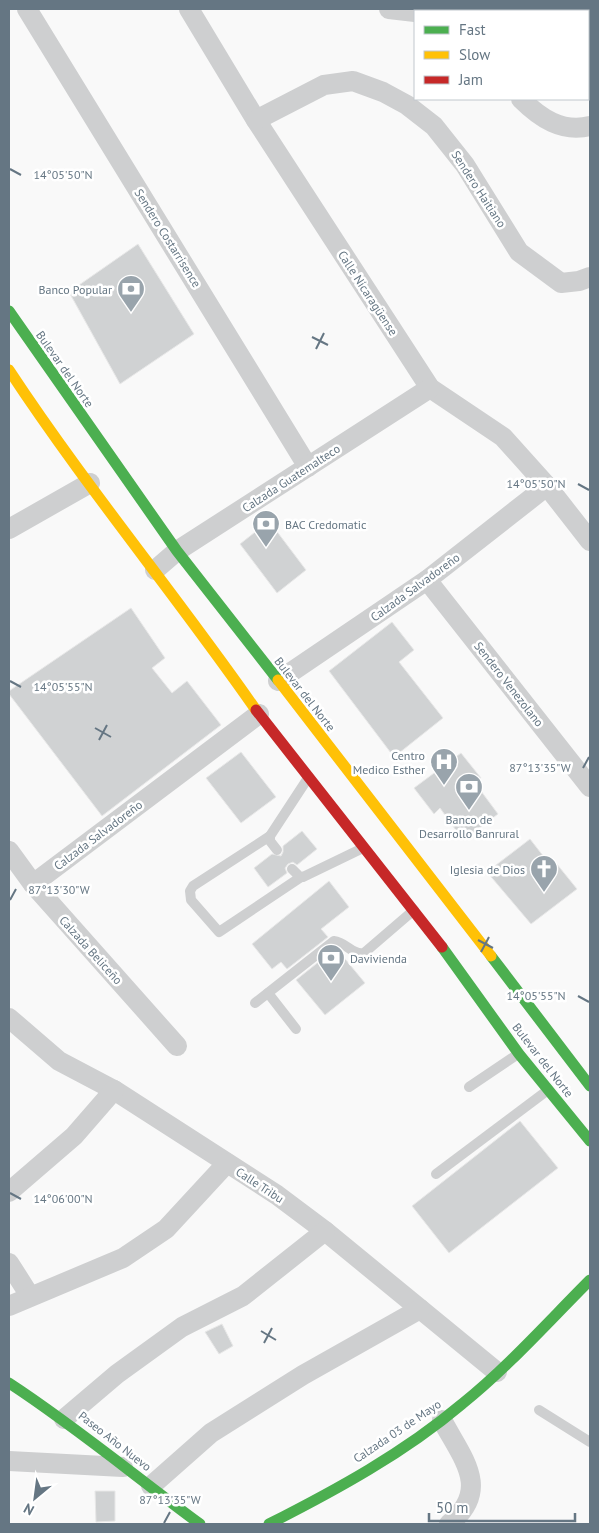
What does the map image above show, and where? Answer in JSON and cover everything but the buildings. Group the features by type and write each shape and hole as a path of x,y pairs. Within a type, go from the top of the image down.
{"main road":[{"name":"Bulevar del Norte","path":"9,311 177,551 410,849 590,1086"},
{"name":"Bulevar del Norte","path":"9,370 53,437 155,570 259,714 414,909 519,1054 590,1141"},
{"name":"Calzada 03 de Mayo","path":"269,1524 386,1457 442,1420 497,1372 590,1280"},
{"name":"Paseo Año Nuevo","path":"9,1383 64,1419 123,1467 200,1524"}],"street":[{"name":"Sendero Costarrisence","path":"27,9 308,467"},
{"name":"Calle Nicaragüense","path":"189,9 256,120 430,388 503,437 547,486 590,541"},
{"path":"390,9 414,12"},
{"name":"Sendero Haitiano","path":"256,120 324,85 353,81 382,92 407,105 434,126 465,165 519,252 561,283 579,282 590,277"},
{"path":"522,100 539,117 576,129 590,126"},
{"name":"Calzada Guatemalteco","path":"155,570 177,551 430,388"},
{"path":"9,528 90,483"},
{"name":"Calzada Salvadoreño","path":"278,681 427,580 547,486"},
{"name":"Sendero Venezolano","path":"427,580 590,787"},
{"name":"Calzada Salvadoreño","path":"33,884 259,714"},
{"name":"Calzada Beliceño","path":"9,851 33,884 177,1046"},
{"name":"Calle Tribu","path":"9,1018 58,1061 114,1090 277,1195 325,1230 497,1372"},
{"path":"9,1192 74,1136 114,1090"},
{"path":"9,1306 123,1258 166,1229 227,1163"},
{"path":"64,1419 124,1369 182,1328 243,1296 325,1230"},
{"path":"9,1263 30,1296"},
{"path":"151,1486 211,1434 303,1376 420,1309"},
{"path":"442,1420 472,1476 470,1499 463,1513 449,1524"},
{"path":"9,1461 123,1467"}],"lane":[{"path":"309,777 270,836 193,886 189,895 191,900 219,932 301,877 365,847"},
{"path":"270,836 270,841 277,850"},
{"path":"292,869 301,877"},
{"path":"255,1003 334,941 341,942 357,954 364,953 414,909"},
{"path":"268,993 296,1029"},
{"path":"469,1087 519,1054"},
{"path":"436,1174 548,1090"},
{"path":"539,1410 590,1442"}],"traffic: fast":[{"path":"9,311 177,551 278,680"},
{"path":"442,947 519,1054 590,1141"},
{"path":"491,956 590,1086"},
{"path":"269,1524 369,1470 440,1422 496,1375 590,1280"},
{"path":"9,1383 82,1434 200,1524"}],"traffic: slow":[{"path":"9,370 100,499 256,710"},
{"path":"278,680 491,956"}],"traffic: jam":[{"path":"256,710 442,947"}],"place":[{"name":"Banco Popular","path":"131,313"},
{"name":"BAC Credomatic","path":"266,548"},
{"name":"Centro Medico Esther","path":"444,786"},
{"name":"Banco de Desarrollo Banrural","path":"469,811"},
{"name":"Iglesia de Dios","path":"544,893"},
{"name":"Davivienda","path":"331,982"}]}
